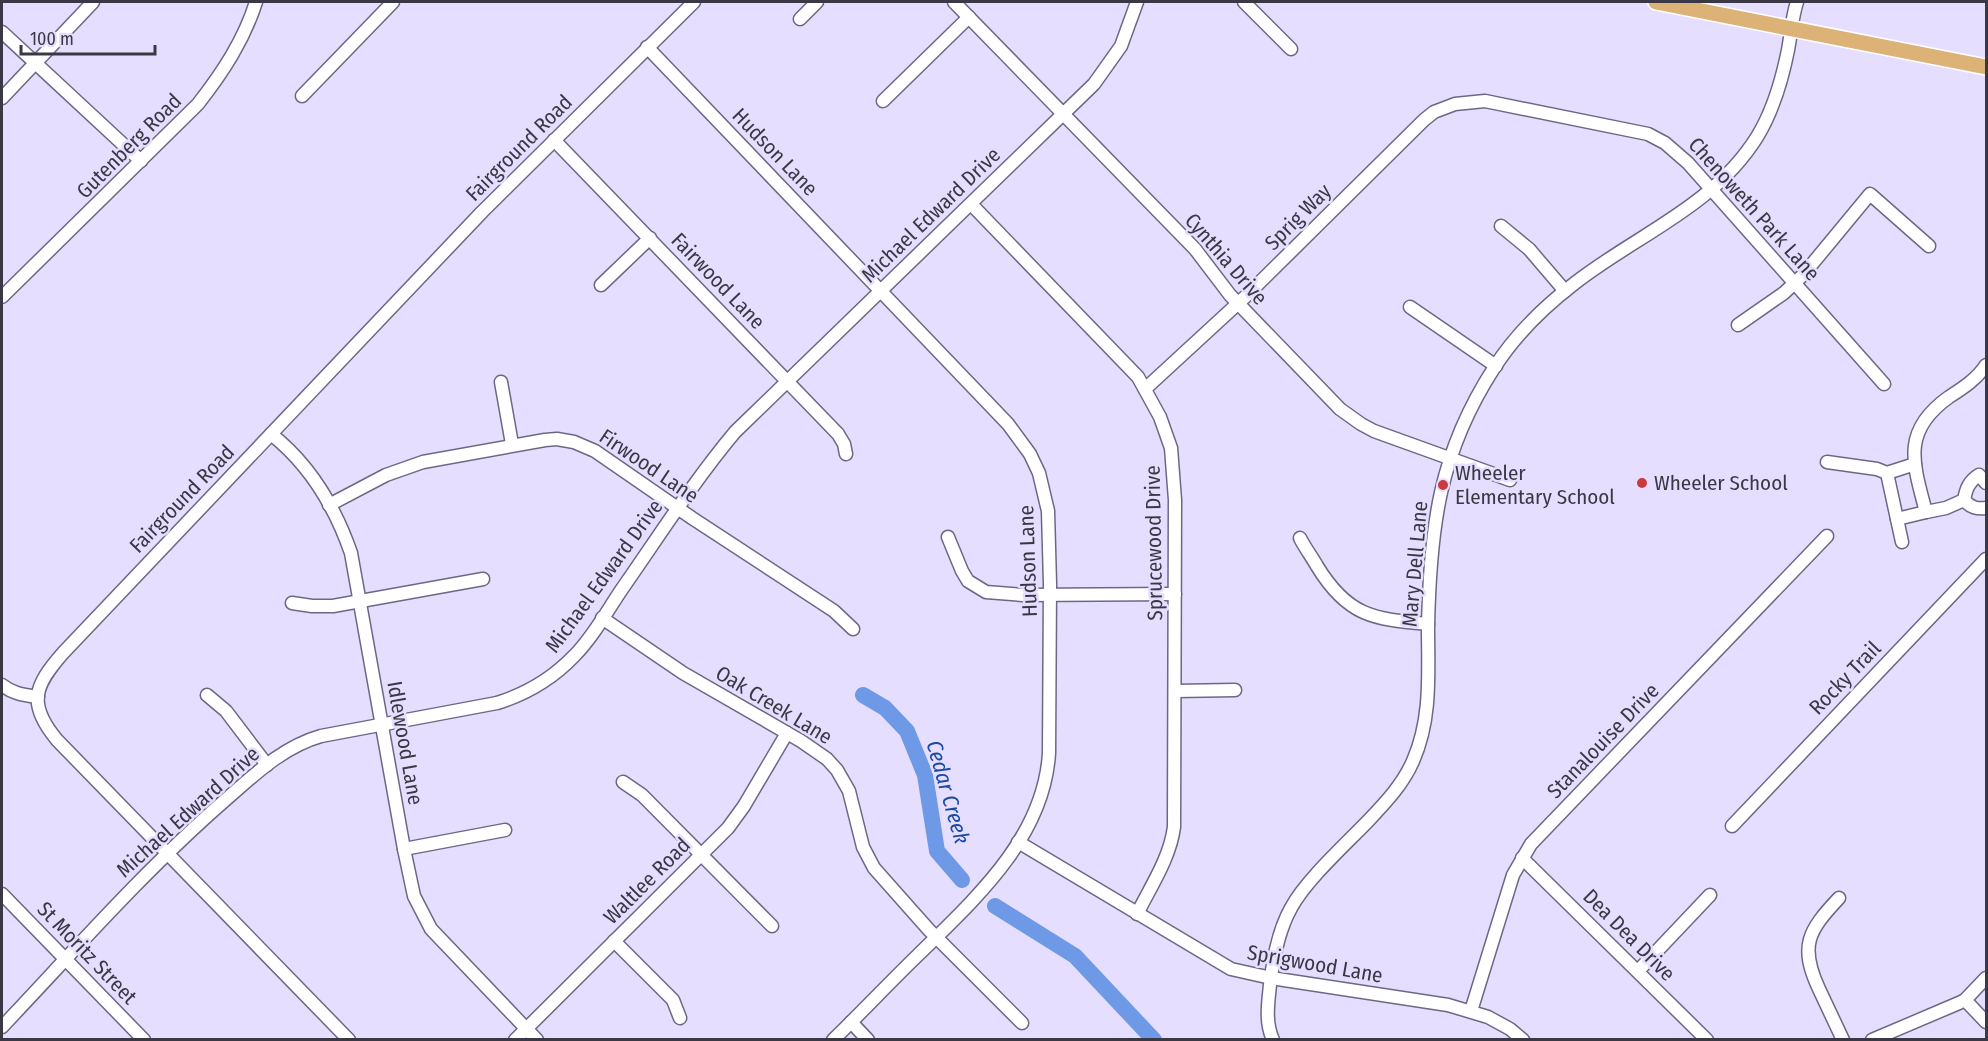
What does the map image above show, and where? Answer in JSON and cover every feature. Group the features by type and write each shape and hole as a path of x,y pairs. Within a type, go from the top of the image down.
{"main road":[{"path":"1656,2 1986,67"}],"street":[{"path":"2,98 93,2"},
{"name":"Gutenberg Road","path":"2,297 186,117 224,70 239,43 256,2"},
{"path":"302,96 393,2"},
{"name":"Fairground Road","path":"39,697 41,683 63,653 478,217 694,2"},
{"path":"800,19 818,2"},
{"name":"Cynthia Drive","path":"954,2 1195,249 1238,303 1348,416 1374,431 1510,480"},
{"name":"Michael Edward Drive","path":"2,1027 167,853 267,765 303,741 329,734 486,706 510,699 555,674 575,656 678,508 735,432 786,380 1094,84 1113,59 1127,32 1137,2"},
{"path":"1244,2 1291,49"},
{"name":"Mary Dell Lane","path":"1273,1040 1267,1019 1276,948 1284,922 1306,886 1396,789 1413,763 1424,731 1428,706 1428,624 1432,538 1450,457 1469,412 1496,366 1534,320 1565,291 1712,190 1745,154 1765,122 1782,76 1797,2"},
{"path":"883,101 969,17"},
{"path":"2,32 141,161"},
{"name":"Hudson Lane","path":"647,47 1008,424 1030,454 1039,472 1048,511 1050,595 1048,772 1042,796 1035,813 996,875 833,1040"},
{"name":"Chenoweth Park Lane","path":"1455,104 1485,101 1648,134 1673,149 1884,384"},
{"name":"Sprig Way","path":"1145,389 1238,303 1424,120 1434,112 1455,104"},
{"name":"Fairwood Lane","path":"554,140 841,437 846,454"},
{"path":"1738,324 1795,283 1817,261 1870,194 1929,246"},
{"name":"Sprucewood Drive","path":"971,204 1138,377 1160,417 1171,448 1175,500 1173,837 1165,859 1137,914"},
{"path":"1501,226 1529,249 1565,291"},
{"path":"601,285 650,238"},
{"path":"1410,307 1496,366"},
{"path":"1926,512 1913,454 1916,438 1926,416 1940,403 1980,375 1986,364"},
{"path":"501,382 512,444"},
{"name":"Idlewood Lane","path":"271,434 304,465 343,530 351,553 414,896 431,929 537,1040"},
{"name":"Firwood Lane","path":"329,505 407,467 512,444 557,439 574,442 595,451 834,611 853,629"},
{"path":"1827,462 1877,469 1887,473 1915,464"},
{"path":"1887,473 1902,542"},
{"path":"1964,500 1972,480 1979,475 1986,483"},
{"path":"1897,519 1946,508 1964,500"},
{"path":"1964,500 1969,506 1977,509 1986,507"},
{"name":"Stanalouise Drive","path":"1471,1011 1513,875 1532,844 1827,536"},
{"path":"948,537 962,571 972,585 980,590 996,594 1175,594"},
{"path":"1300,538 1331,586 1351,606 1372,617 1428,624"},
{"name":"Rocky Trail","path":"1731,826 1986,559"},
{"path":"292,603 333,606 483,579"},
{"name":"Oak Creek Lane","path":"602,618 683,673 813,748 827,759 837,770 849,791 863,847 874,868 936,937 1022,1023"},
{"path":"2,685 10,692 39,697 38,711 57,740 349,1040"},
{"path":"1175,691 1235,690"},
{"path":"207,695 226,711 267,765"},
{"name":"Waltlee Road","path":"515,1040 728,828 744,806 787,733"},
{"path":"622,782 642,795 772,926"},
{"path":"404,849 505,830"},
{"name":"Sprigwood Lane","path":"1018,842 1231,969 1271,978 1448,1005 1471,1011 1497,1022 1523,1040"},
{"name":"Dea Dea Drive","path":"1522,858 1707,1040"},
{"name":"St Moritz Street","path":"2,894 144,1040"},
{"path":"1638,971 1710,895"},
{"path":"1839,898 1816,924 1809,941 1807,956 1810,971 1843,1040"},
{"path":"614,940 674,1000 680,1018"},
{"path":"1872,1040 1965,1000 1986,978"},
{"path":"1965,1000 1986,1022"},
{"path":"851,1022 868,1040"}],"waterway":[{"name":"Cedar Creek","path":"863,695 885,708 907,731 925,775 937,851 962,880"},
{"name":"Cedar Creek","path":"995,906 1075,956 1154,1040"}],"place":[{"name":"Wheeler School","path":"1642,483"},
{"name":"Wheeler Elementary School","path":"1443,485"}]}
